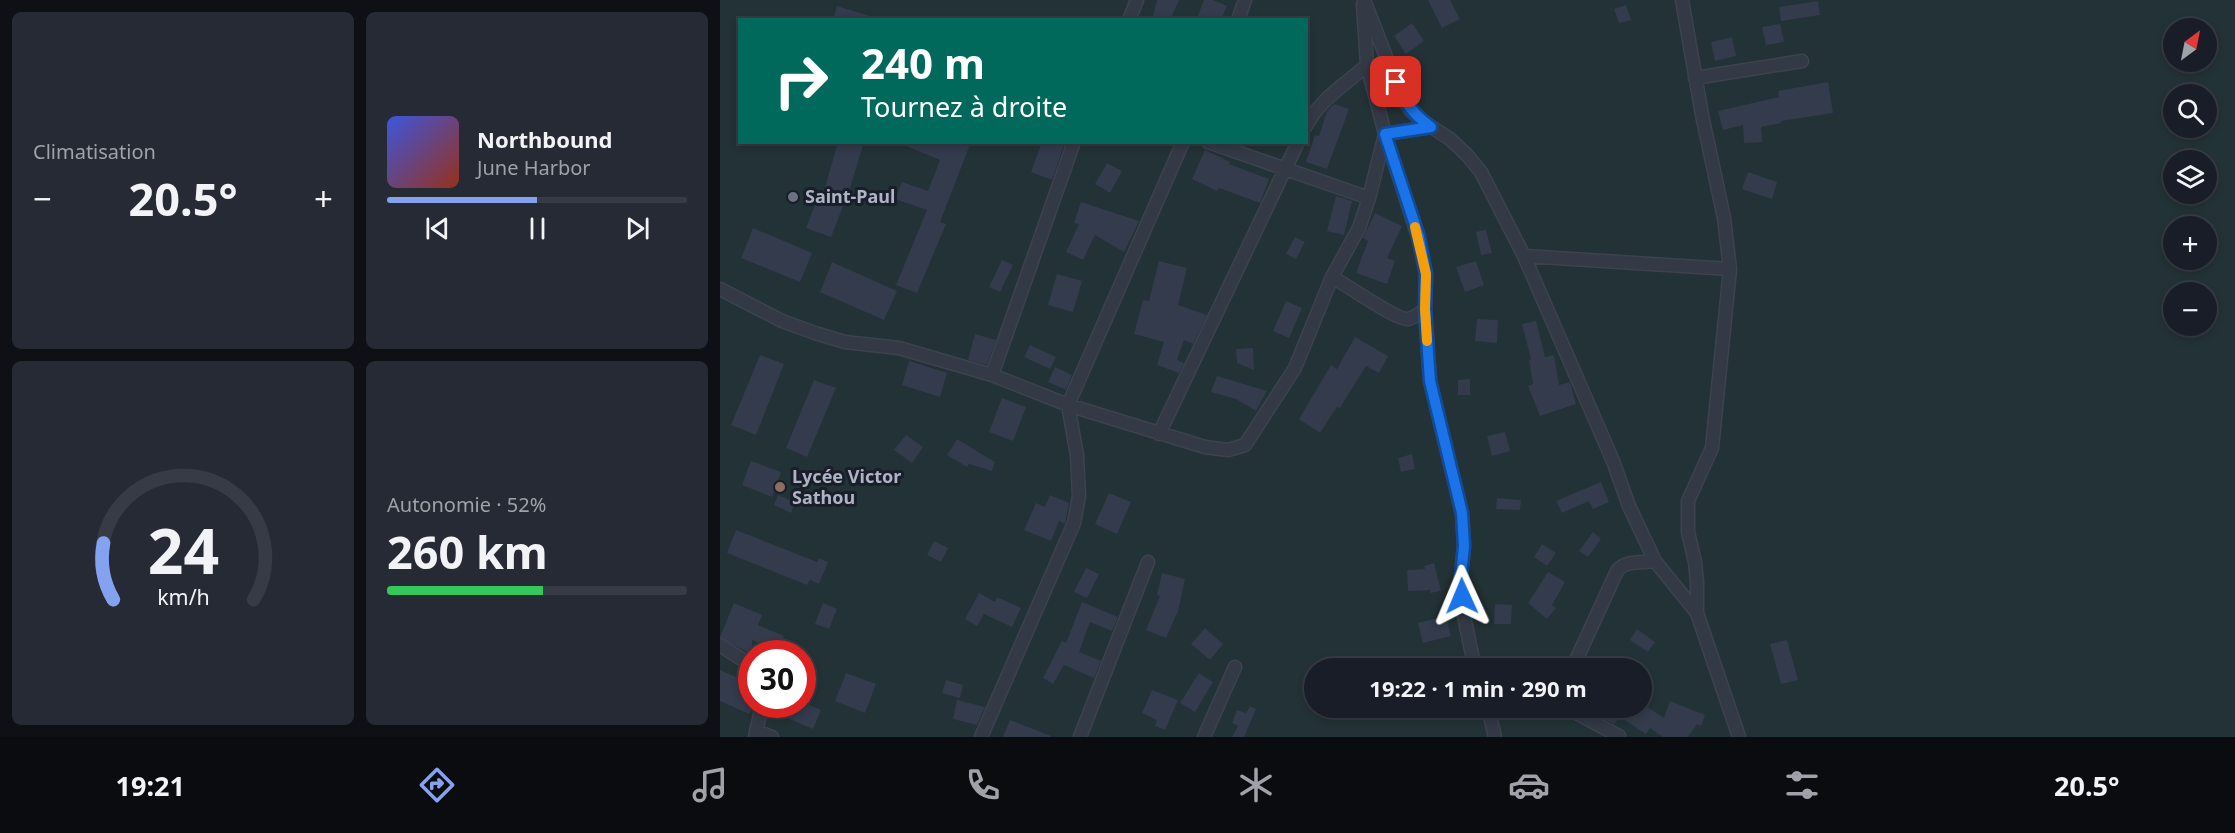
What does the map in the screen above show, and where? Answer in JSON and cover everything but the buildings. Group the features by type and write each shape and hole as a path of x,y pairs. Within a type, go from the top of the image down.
{"street":[{"path":"1130,18 1137,0"},
{"path":"1239,18 1245,0"},
{"path":"1363,0 1367,65 1385,134 1419,237 1426,274 1425,309 1430,381 1462,513 1464,546 1461,576 1464,616 1472,658"},
{"path":"1363,0 1403,100 1411,111 1467,154 1481,172 1524,256 1613,461 1629,506 1655,561 1696,613 1739,737"},
{"path":"1682,0 1695,78 1724,218 1730,269 1712,448 1688,501 1688,532 1698,584 1696,613"},
{"path":"1695,78 1802,61"},
{"path":"1308,122 1324,100 1367,65"},
{"path":"1385,134 1431,127"},
{"path":"720,289 782,321 815,333 845,342 899,348 992,375 1068,405 1112,417 1159,434 1205,447 1228,450 1245,445 1295,368 1332,277 1359,228 1385,134"},
{"path":"992,375 1073,144"},
{"path":"981,737 1074,523 1079,496 1077,455 1068,405 1182,144"},
{"path":"1214,144 1369,198"},
{"path":"1159,434 1297,144"},
{"path":"1524,256 1730,269"},
{"path":"1332,277 1395,315 1406,319 1415,317 1425,309"},
{"path":"1577,658 1621,566 1655,561"},
{"path":"1080,737 1148,562"},
{"path":"720,645 738,657"},
{"path":"1204,737 1235,667"},
{"path":"759,718 756,734 772,737"},
{"path":"1490,718 1495,737"},
{"path":"1586,718 1619,737"}],"shaded area":[{"path":"720,0 2235,0 2235,737 720,737"}],"slow traffic":[{"path":"1415,227 1426,274 1427,341"}],"place":[{"name":"Saint-Paul","path":"793,197"},
{"name":"Lycée Victor Sathou","path":"780,487"}],"route":[{"path":"1396,82 1403,100 1411,111 1431,127 1385,134 1419,237 1426,274 1425,309 1430,381 1462,513 1464,546 1462,596"}]}
